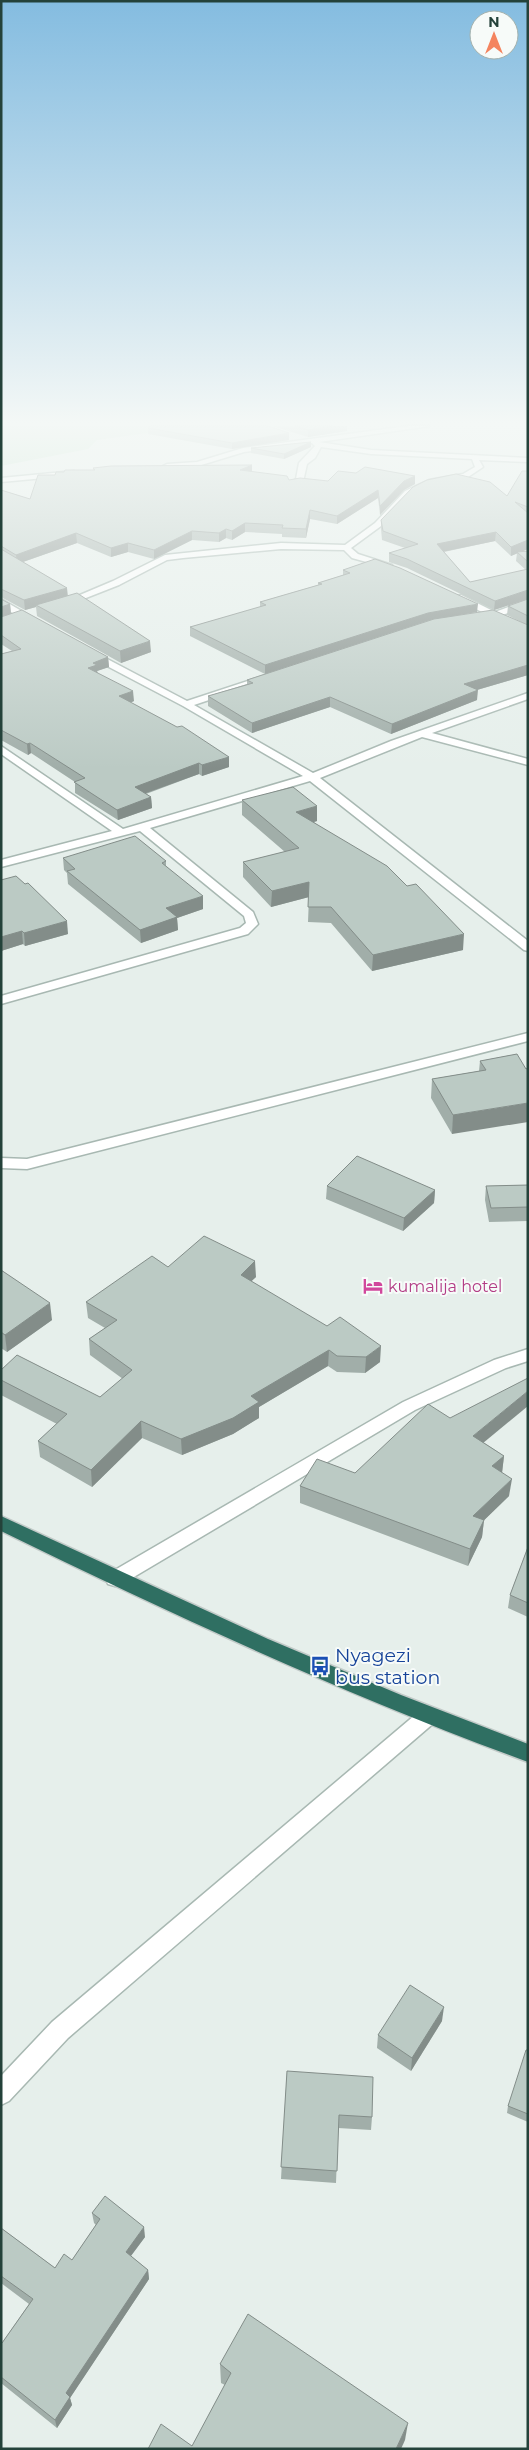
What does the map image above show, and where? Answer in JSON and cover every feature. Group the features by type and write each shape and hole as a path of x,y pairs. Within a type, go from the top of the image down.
{"highway":[{"path":"1,1523 115,1578 428,1716 528,1753"}],"street":[{"path":"52,607 103,589 169,556 281,546 346,548 359,540"},
{"path":"346,548 355,556 394,569"},
{"path":"451,594 499,617"},
{"path":"1,602 48,630"},
{"path":"477,616 499,617 528,603"},
{"path":"8,620 37,612"},
{"path":"81,648 186,704 312,777 528,947"},
{"path":"186,704 280,674"},
{"path":"1,864 142,827 312,777 528,696"},
{"path":"423,734 528,762"},
{"path":"1,748 89,812 121,832"},
{"path":"1,1000 244,931 252,924 249,915 142,827"},
{"path":"1,1163 27,1164 528,1037"},
{"path":"115,1578 409,1406 500,1364 528,1355"},
{"path":"1,2093 60,2030 428,1716"}],"building":[{"path":"1,540 56,540 16,555 1,546"},
{"path":"93,540 173,540 154,550 128,543 111,548"},
{"path":"408,540 455,540 437,544 470,582 528,569 528,590 495,601 407,559 389,553 418,544"},
{"path":"504,540 527,540 511,547"},
{"path":"1,549 67,588 24,600 1,589"},
{"path":"528,551 528,562 517,552"},
{"path":"375,559 400,568 478,604 428,613 265,665 190,627 266,605 260,602 322,584 318,583 350,573 343,570"},
{"path":"77,593 150,641 120,651 36,605"},
{"path":"1,599 10,604 1,607"},
{"path":"528,599 528,616 508,606"},
{"path":"22,610 108,657 93,663 97,665 88,668 133,691 119,696 177,727 182,726 229,757 202,765 199,763 135,787 151,797 117,810 74,782 85,778 30,743 27,744 1,730 1,654 21,649 1,635 1,617"},
{"path":"493,610 528,625 528,665 464,684 478,690 392,724 330,697 252,723 208,696 253,683 247,680 434,619"},
{"path":"293,787 317,806 296,812 387,866 407,886 416,884 464,934 373,955 331,907 308,907 309,882 272,891 243,862 299,848 242,800"},
{"path":"135,836 166,861 162,863 203,896 166,908 177,917 140,930 67,871 75,869 63,858"},
{"path":"16,876 25,884 28,883 67,921 24,933 22,931 1,937 1,880"},
{"path":"517,1054 526,1069 528,1068 528,1103 453,1115 432,1079 486,1070 480,1061"},
{"path":"357,1156 435,1190 404,1218 327,1186"},
{"path":"528,1185 528,1207 491,1208 486,1186"},
{"path":"204,1236 255,1261 241,1275 327,1326 340,1317 381,1346 366,1357 337,1356 329,1350 251,1396 259,1402 233,1418 181,1439 141,1421 91,1470 38,1441 67,1414 1,1380 1,1370 17,1355 100,1397 132,1370 89,1339 117,1320 86,1302 152,1256 168,1267"},
{"path":"1,1270 50,1303 5,1335 1,1332"},
{"path":"528,1378 528,1391 473,1436 504,1456 492,1466 512,1479 473,1516 484,1520 470,1549 300,1486 317,1459 355,1473 428,1404 450,1418"},
{"path":"528,1547 528,1603 510,1595"},
{"path":"410,1985 444,2007 412,2058 378,2035"},
{"path":"526,2050 528,2050 528,2114 508,2106"},
{"path":"287,2071 373,2077 372,2117 339,2115 337,2171 281,2167"},
{"path":"105,2196 144,2227 126,2252 148,2270 66,2393 70,2397 55,2420 1,2377 1,2343 33,2299 1,2276 1,2228 55,2268 64,2254 72,2260 100,2219 92,2213"},
{"path":"248,2314 408,2423 396,2449 148,2449 161,2424 192,2446 231,2373 220,2364"}],"place":[{"name":"kumalija hotel","path":"373,1286"},
{"name":"Nyagezi bus station","path":"320,1666"}]}
